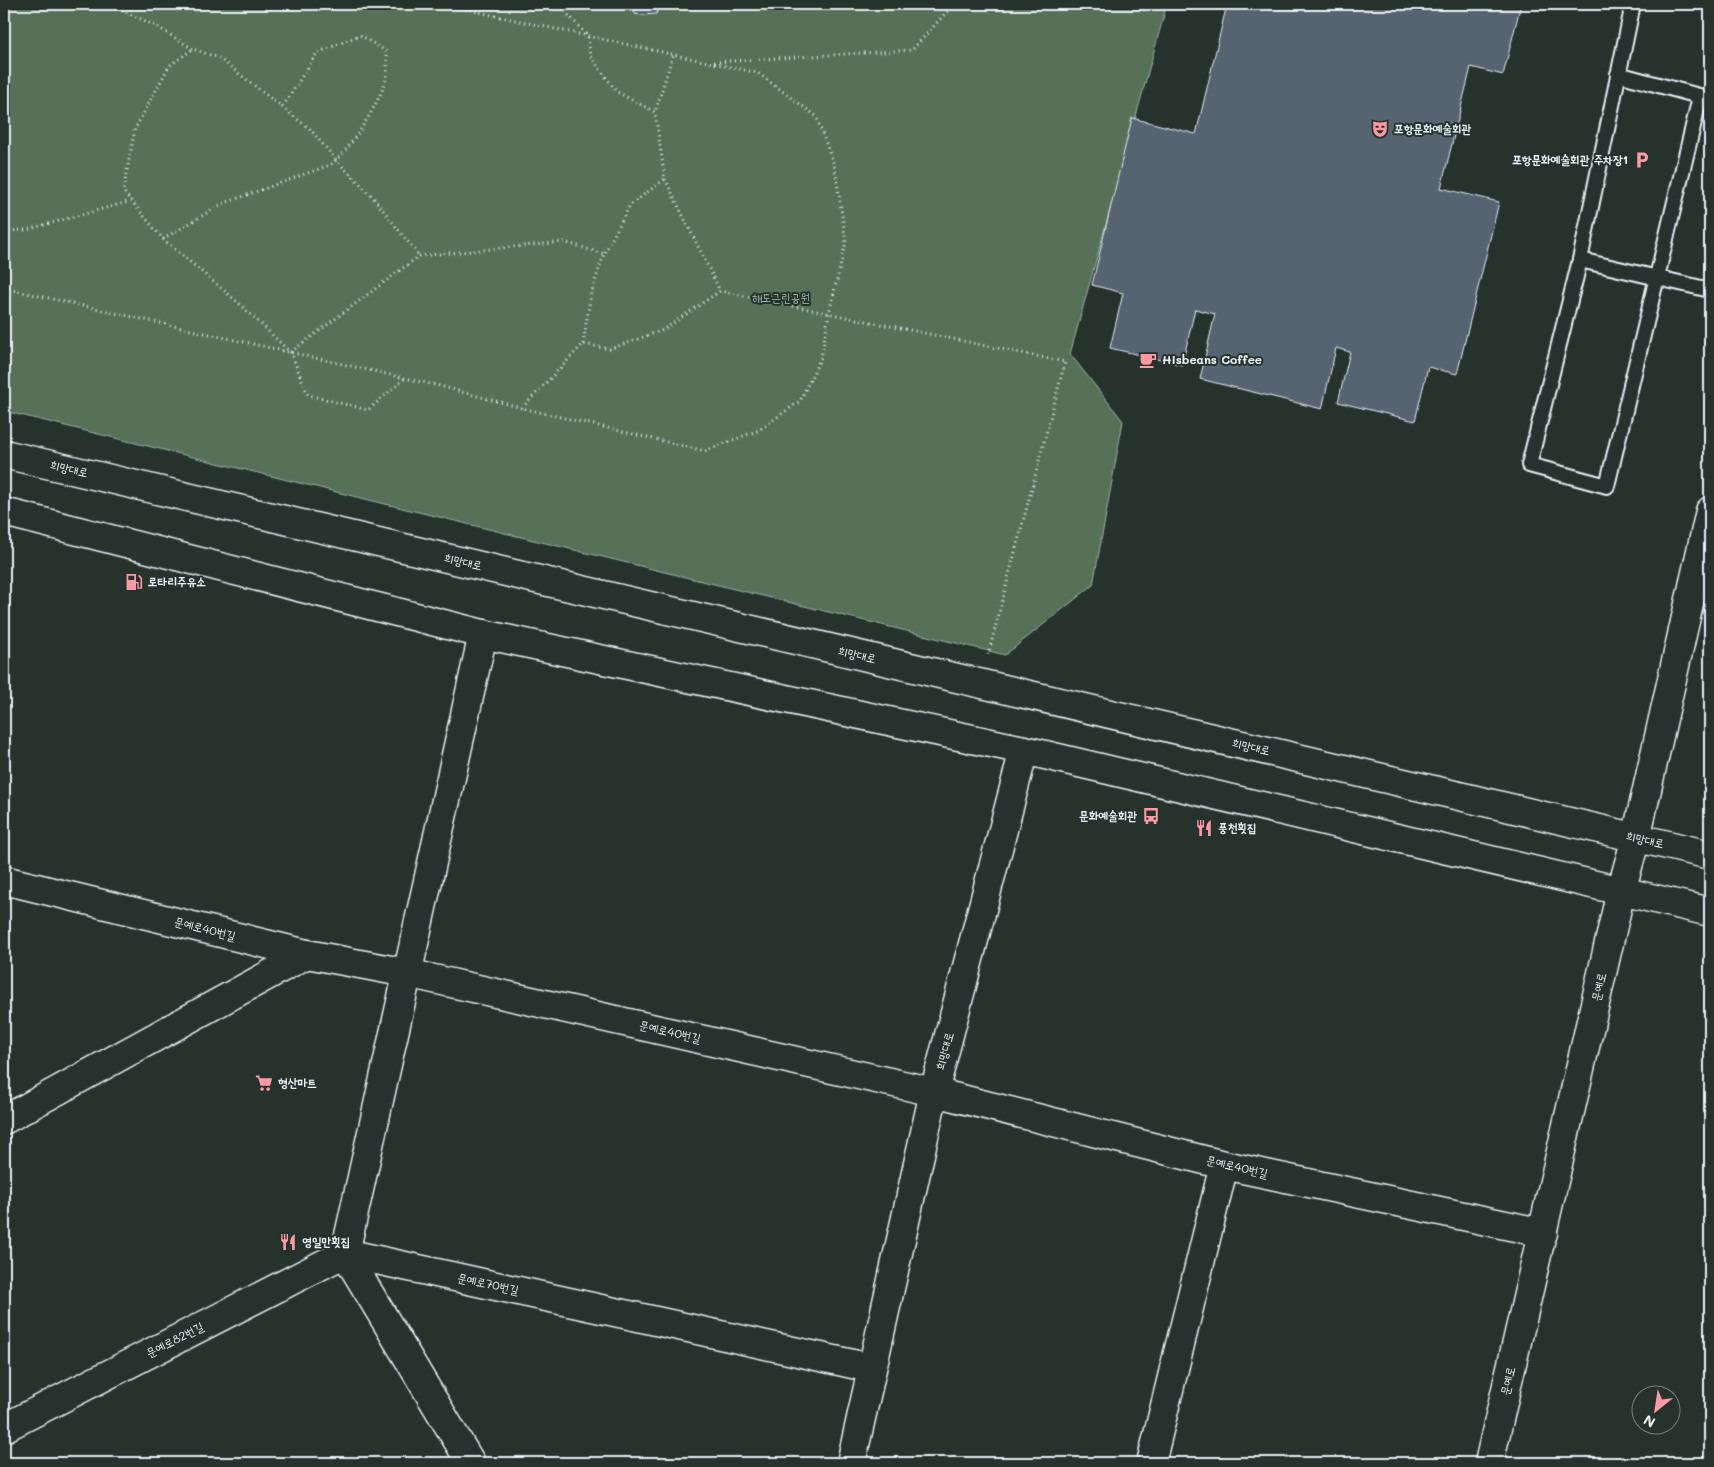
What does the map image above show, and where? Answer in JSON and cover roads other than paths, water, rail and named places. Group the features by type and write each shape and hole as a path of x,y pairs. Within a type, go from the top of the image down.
{"street":[{"name":"희망대로","path":"4,454 1710,856"},
{"name":"문예로","path":"1490,1463 1621,891 1636,838 1710,511"},
{"path":"4,512 483,634 1024,750 1710,912"},
{"path":"472,1463 345,1253 483,634"},
{"name":"희망대로","path":"934,1092 1024,750"},
{"name":"문예로40번길","path":"4,880 307,954 407,973 934,1092 1224,1165 1542,1233"},
{"path":"4,1120 307,954"},
{"path":"851,1463 934,1092"},
{"path":"1151,1463 1224,1165"},
{"name":"문예로70번길","path":"345,1253 871,1368"},
{"name":"문예로82번길","path":"4,1428 345,1253"}],"lane":[{"path":"1618,74 1705,98 1657,278 1607,486 1529,465 1580,260 1618,74 1633,4"},
{"path":"1580,260 1710,290"}],"place":[{"name":"포항문화예술회관","path":"1380,129"},
{"name":"포항문화예술회관 주차장1","path":"1642,160"},
{"name":"Hisbeans Coffee","path":"1148,360"},
{"name":"로타리주유소","path":"134,582"},
{"name":"문화예술회관","path":"1151,816"},
{"name":"풍천횟집","path":"1204,828"},
{"name":"형산마트","path":"264,1083"},
{"name":"영일만횟집","path":"288,1242"}],"park label":[{"name":"해도근린공원","path":"781,298"}]}
